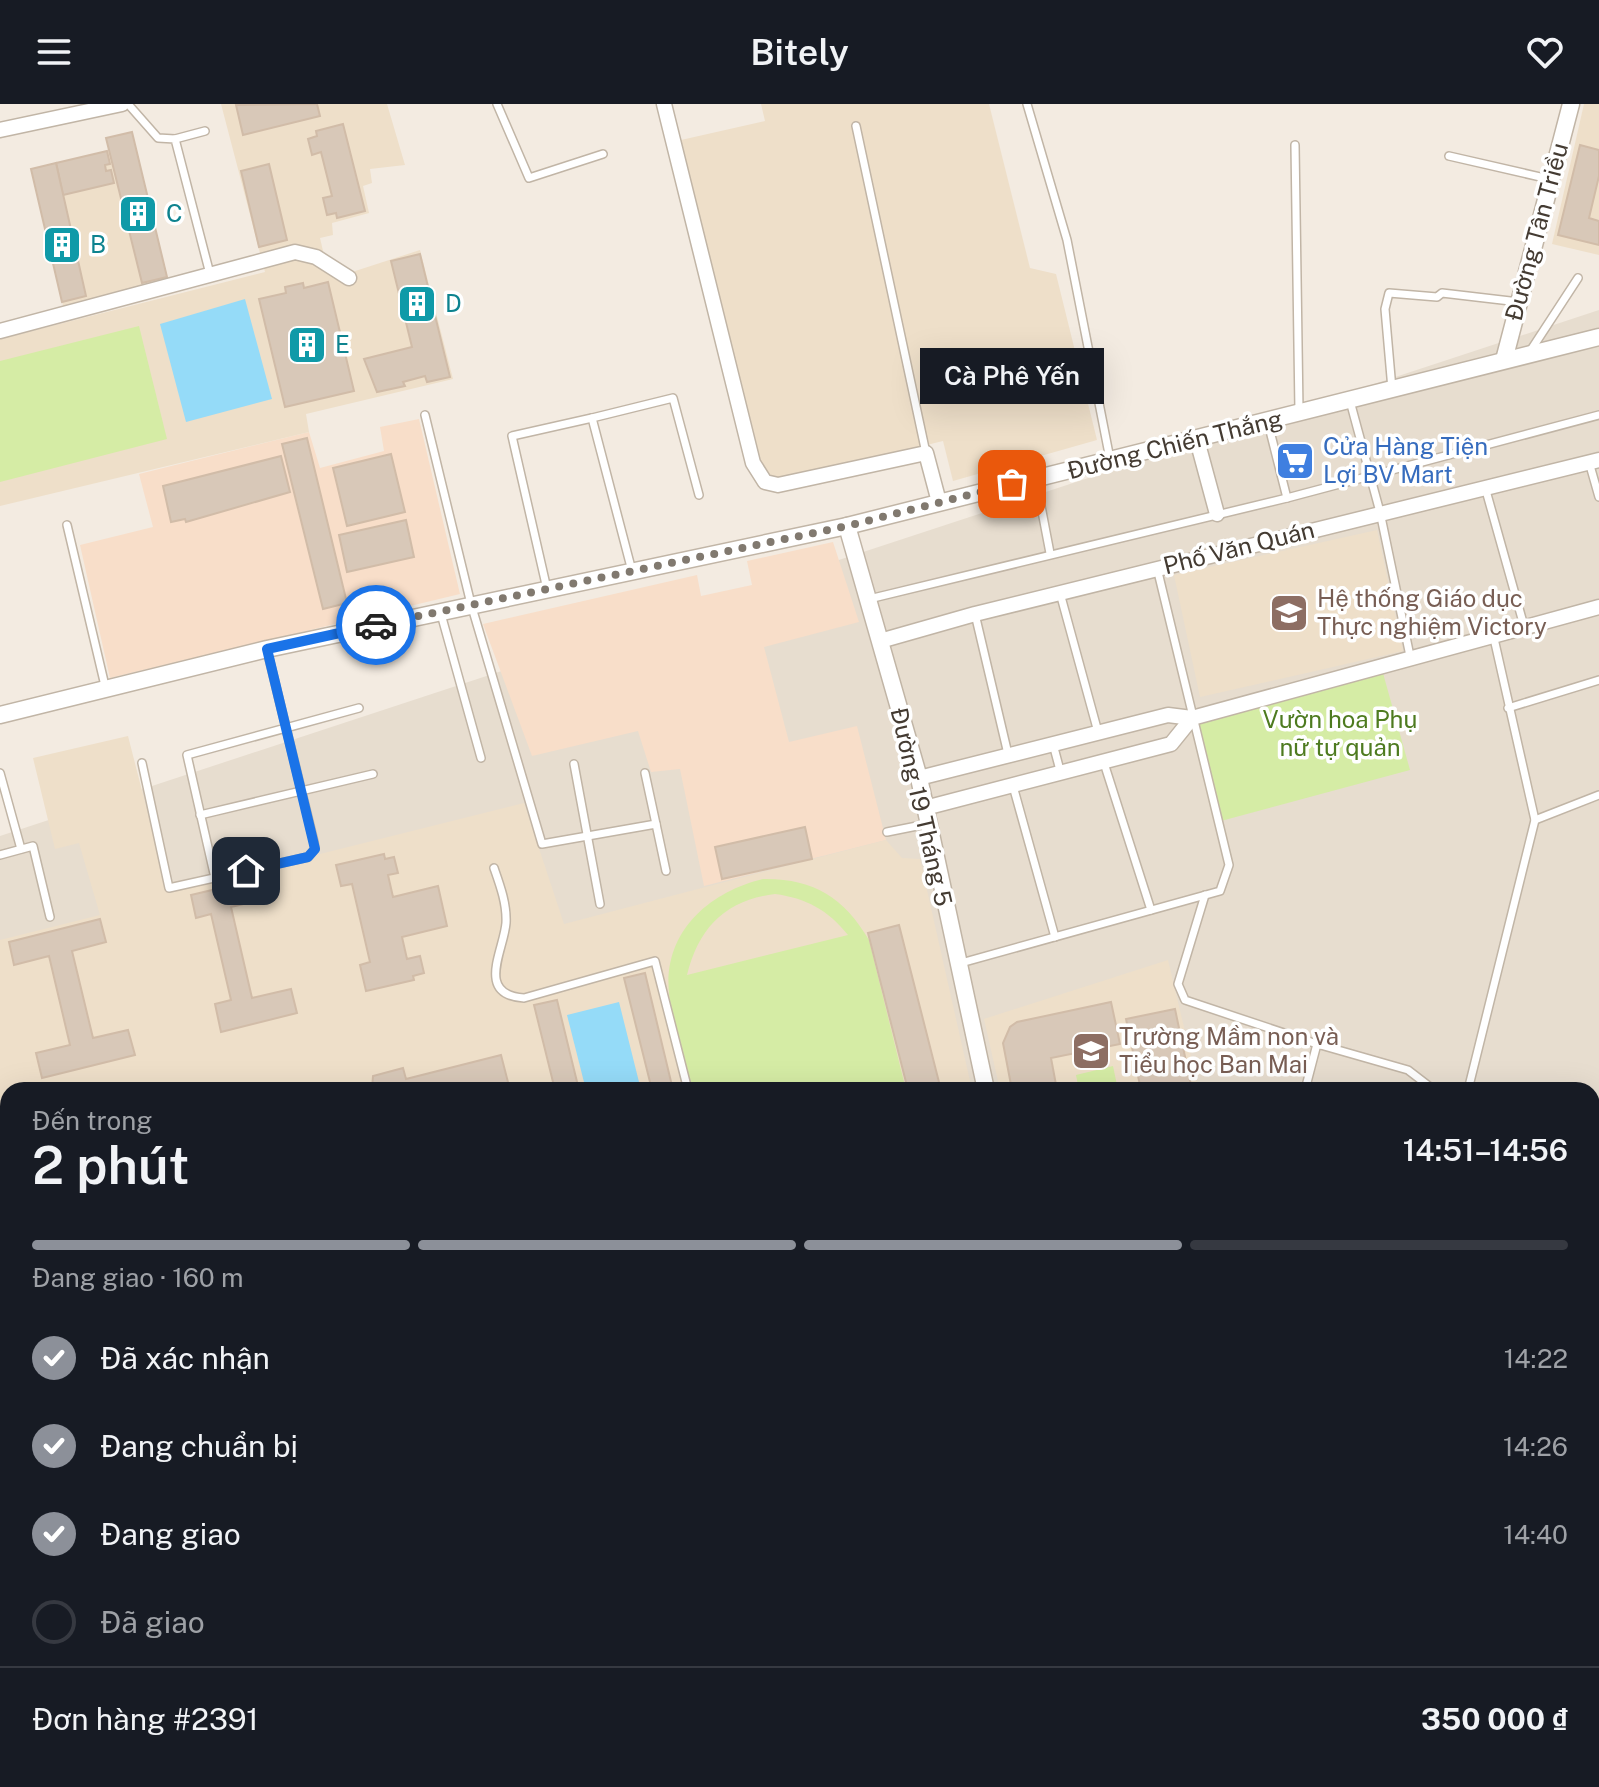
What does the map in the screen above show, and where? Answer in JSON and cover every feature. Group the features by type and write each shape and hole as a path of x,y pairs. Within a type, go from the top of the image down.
{"street":[{"path":"0,130 86,108 122,104"},
{"path":"664,104 753,463 765,482 778,485 926,453 939,502"},
{"name":"Đường Tân Triều","path":"1504,360 1571,104"},
{"path":"0,331 303,252 349,278"},
{"name":"Đường Chiến Thắng","path":"0,715 267,649 847,526 1110,459 1268,423 1599,337"},
{"path":"1197,440 1217,514"},
{"name":"Phố Văn Quán","path":"880,641 1157,568 1594,461"},
{"name":"Đường 19 Tháng 5","path":"847,526 919,778 956,964 984,1082"},
{"path":"919,778 1053,741 1168,715 1192,718 1410,656 1599,607"},
{"path":"926,816 1013,786 1171,744 1192,718"}],"lane":[{"path":"128,104 158,138 175,139 205,131"},
{"path":"497,104 529,178 603,154"},
{"path":"1027,104 1067,240 1110,459"},
{"path":"856,126 926,453"},
{"path":"175,139 211,276"},
{"path":"1295,145 1299,414"},
{"path":"1449,156 1551,180"},
{"path":"1527,355 1578,278"},
{"path":"1392,389 1385,309 1389,293 1437,297 1442,293 1519,302"},
{"path":"547,589 512,436 673,398 699,495"},
{"path":"1350,401 1380,512 1410,656"},
{"path":"425,415 471,604 542,844 656,824"},
{"path":"867,600 1050,553 1287,498 1599,415"},
{"path":"592,418 632,571"},
{"path":"1268,423 1287,498"},
{"path":"1594,461 1599,497"},
{"path":"1036,479 1050,553"},
{"path":"1485,487 1524,626"},
{"path":"67,525 106,690"},
{"path":"956,964 1220,891 1229,865 1157,568"},
{"path":"1060,593 1098,732"},
{"path":"440,612 481,758"},
{"path":"975,614 1008,754"},
{"path":"1470,1082 1535,820 1493,634"},
{"path":"142,763 169,888 308,857 315,849 267,649"},
{"path":"1508,708 1599,680"},
{"path":"215,878 187,755 284,726 359,708"},
{"path":"1053,741 1061,774"},
{"path":"1104,763 1151,910"},
{"path":"574,764 600,904"},
{"path":"0,773 21,849"},
{"path":"645,773 666,871"},
{"path":"200,815 373,774"},
{"path":"1013,786 1055,937"},
{"path":"1535,820 1599,795"},
{"path":"887,832 926,816"},
{"path":"0,855 33,846 50,917"},
{"path":"494,868 504,900 506,922 494,966 495,979 502,989 510,996 524,998 655,961 686,1082"},
{"path":"1205,895 1178,984 1185,1000 1317,1044 1408,1070 1424,1082"},
{"path":"1307,1082 1317,1044"}],"shaded area":[{"path":"221,104 387,104 405,165 370,169 372,183 363,186 369,213 332,223 333,235 320,238 327,268 346,274 420,250 453,379 306,414 309,432 0,506 0,339 265,272"},
{"path":"761,104 989,104 1030,268 1056,274 1097,440 953,481 943,441 775,482 765,478 681,140 765,121"},
{"path":"1584,104 1599,104 1599,255 1552,244"},
{"path":"132,132 168,279 63,306 31,169 109,151 106,138"},
{"path":"1599,310 1599,1082 0,1082 0,836"},
{"path":"419,419 460,594 110,678 80,545 153,527 139,474 309,432 320,468 384,451 380,427"},
{"name":"Hệ thống Giáo dục Thực nghiệm Victory","path":"1377,530 1403,651 1200,697 1174,575"},
{"path":"833,542 859,622 764,647 789,742 857,726 886,840 704,886 680,769 651,772 638,731 532,756 483,624 697,575 701,596 752,585 747,561"},
{"path":"128,736 168,892 524,803 564,924 886,840 902,858 920,859 970,1082 0,1082 0,940 100,915 79,843 55,849 33,758"},
{"name":"Trường Mầm non và Tiểu học Ban Mai","path":"1168,960 1197,1082 998,1082 984,1019"}],"green space":[{"path":"139,326 167,439 0,482 0,361"},
{"name":"Vườn hoa Phụ nữ tự quản","path":"1381,666 1410,770 1221,821 1195,720"},
{"path":"763,879 797,882 825,893 849,912 869,940 904,1082 691,1082 671,1005 669,971 682,934 694,918 725,894","holes":["775,894 806,902 833,919 848,935 687,975 707,930 742,902"]},
{"path":"1113,1066 1116,1082 1077,1082 1076,1075"}],"water":[{"path":"245,299 272,399 186,422 160,324"},
{"path":"619,1002 639,1082 584,1082 567,1015"}],"building":[{"path":"317,104 320,116 243,135 236,105"},
{"path":"343,124 365,211 337,218 336,213 327,215 323,198 332,196 321,152 312,155 308,139 317,136 316,131"},
{"name":"C","path":"132,132 167,277 142,283 106,138"},
{"path":"1580,145 1599,150 1599,176 1589,218 1599,221 1599,245 1558,235"},
{"path":"107,151 110,164 105,165 106,171 111,170 114,183 63,195 56,163"},
{"name":"B","path":"56,163 86,296 62,302 31,169"},
{"path":"269,164 287,240 259,247 241,171"},
{"name":"D","path":"420,254 450,377 427,382 425,376 403,382 405,386 377,392 364,359 412,347 391,261"},
{"name":"E","path":"328,282 354,391 285,407 259,299 286,293 285,287 303,283 304,288"},
{"path":"307,438 347,603 323,609 282,444"},
{"path":"391,454 405,512 347,526 333,468"},
{"path":"281,456 290,492 186,522 185,519 171,522 163,486"},
{"path":"406,520 414,557 347,572 339,535"},
{"path":"805,827 812,859 722,879 715,847"},
{"path":"384,854 385,859 394,857 398,873 388,875 393,897 438,886 447,926 402,937 407,959 420,956 424,973 413,976 414,980 366,991 360,965 370,962 352,884 341,886 336,865"},
{"path":"267,877 272,897 231,907 252,998 291,989 297,1013 221,1032 215,1004 231,1000 211,914 196,918 191,895"},
{"path":"100,919 106,942 72,951 93,1038 128,1030 135,1055 42,1078 36,1053 70,1045 49,956 14,965 9,942"},
{"path":"899,925 939,1082 906,1082 868,933"},
{"path":"645,973 671,1082 650,1082 624,978"},
{"path":"557,1000 577,1082 553,1082 534,1005"},
{"path":"1111,1002 1120,1044 1051,1058 1056,1082 1010,1082 1003,1043 1010,1027 1017,1022"},
{"path":"1175,1009 1190,1082 1139,1082 1126,1019"},
{"path":"501,1055 508,1082 373,1082 373,1076 403,1068 406,1079"}],"way so far":[{"path":"376,625 847,526 1012,484"}],"place":[{"name":"C","path":"138,214"},
{"name":"B","path":"62,245"},
{"name":"D","path":"417,304"},
{"name":"E","path":"307,345"},
{"name":"Cửa Hàng Tiện Lợi BV Mart","path":"1295,461"},
{"name":"Cà Phê Yến","path":"1012,484"},
{"name":"Hệ thống Giáo dục Thực nghiệm Victory","path":"1289,613"},
{"name":"Trường Mầm non và Tiểu học Ban Mai","path":"1091,1051"}],"route":[{"path":"246,871 308,857 315,849 267,649 376,625"}]}
